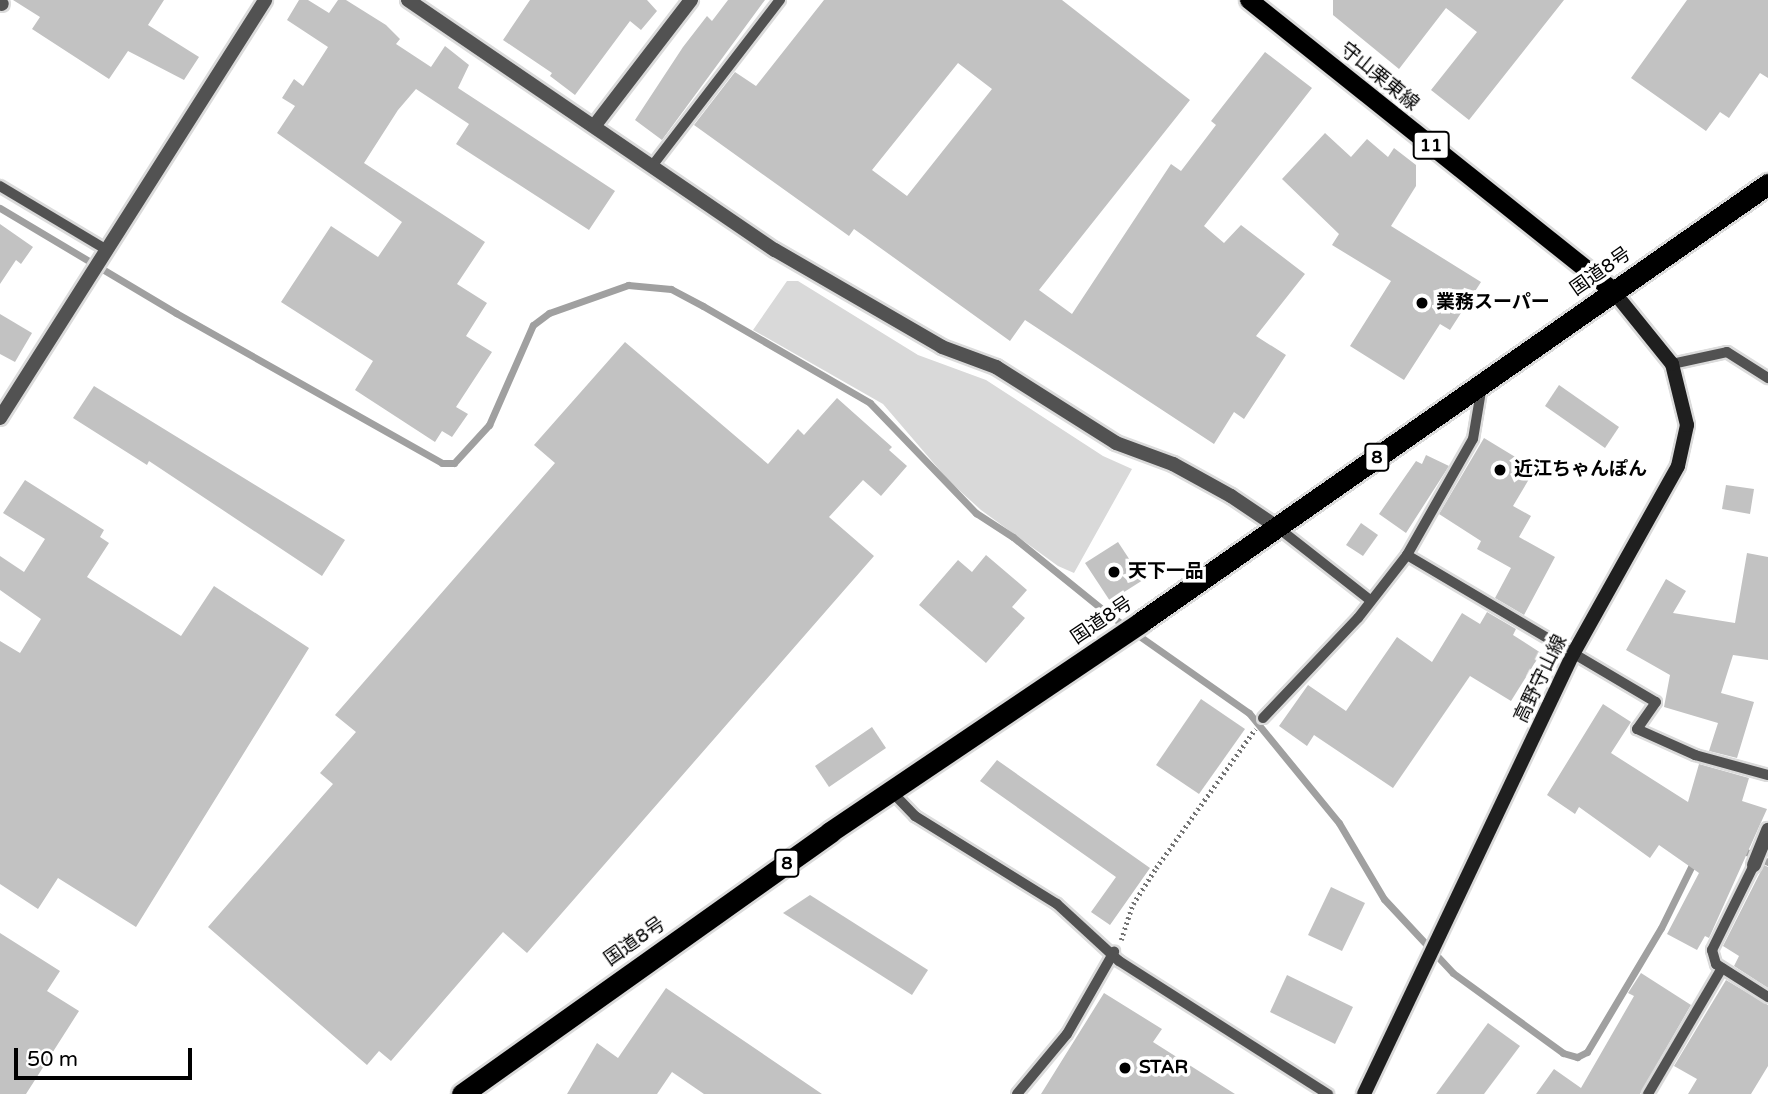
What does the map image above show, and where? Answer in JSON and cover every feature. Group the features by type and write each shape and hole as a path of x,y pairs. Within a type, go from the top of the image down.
{"highway":[{"name":"国道8号","path":"462,1094 891,791 1117,639 1768,184"}],"main road":[{"name":"守山栗東線","path":"1249,0 1613,291"},
{"name":"高野守山線","path":"1364,1094 1573,654 1678,466 1686,425 1672,364 1613,291"}],"street":[{"path":"0,418 265,0"},
{"path":"408,0 775,250 942,347 996,367 1116,443 1173,464 1231,496 1277,527"},
{"path":"595,125 691,0"},
{"path":"1754,866 1763,849 1768,830"}],"lane":[{"path":"652,166 780,0"},
{"path":"0,186 105,252"},
{"path":"1672,364 1727,352 1768,378"},
{"path":"1264,718 1328,652 1407,555 1473,439 1482,385"},
{"path":"1277,527 1370,600"},
{"path":"1407,555 1656,702 1637,729 1695,755 1768,775"},
{"path":"891,791 915,816 1057,904 1114,953 1119,961 1328,1094"},
{"path":"1754,866 1712,950 1716,964 1768,997"},
{"path":"1017,1094 1068,1034 1114,953"},
{"path":"1648,1094 1723,968"}],"path":[{"path":"1114,953 1145,886 1252,732"}],"shaded area":[{"path":"787,281 798,281 918,355 986,380 1103,456 1132,469 1074,573 1058,566 981,510 949,481 883,404 753,330"}],"building":[{"path":"13,0 164,0 148,25 199,57 184,80 128,51 109,79 32,29 40,17"},
{"path":"299,0 308,0 329,13 338,0 346,0 386,25 400,39 396,44 431,67 445,46 469,65 458,88 615,191 589,230 456,144 469,124 416,89 398,110 364,163 485,242 457,284 487,303 466,336 492,352 456,407 468,414 452,437 442,431 435,442 355,390 373,361 281,302 331,226 378,257 402,222 277,133 295,106 282,98 294,79 303,86 328,47 287,20"},
{"path":"530,0 647,0 657,11 641,30 630,21 575,95 550,76 552,73 503,40"},
{"path":"728,0 765,0 662,140 635,120 707,16 712,21"},
{"path":"824,0 1062,0 1190,100 1039,290 1072,314 1171,164 1181,171 1216,125 1211,121 1265,52 1312,88 1204,226 1224,243 1241,225 1305,274 1256,336 1286,355 1244,419 1234,412 1214,444 1025,320 1010,341 854,229 849,236 694,125 735,72 756,86","holes":["958,63 992,89 907,196 872,170"]},
{"path":"1333,0 1564,0 1469,120 1431,90 1477,32 1446,8 1399,69 1333,15"},
{"path":"1687,0 1768,0 1768,78 1760,73 1729,118 1720,112 1706,131 1631,78"},
{"path":"1325,133 1351,157 1367,139 1388,157 1394,148 1416,165 1416,186 1391,226 1481,282 1450,330 1440,324 1404,380 1350,346 1391,281 1332,245 1339,234 1282,179"},
{"path":"0,224 33,247 21,264 16,260 0,284"},
{"path":"0,314 32,333 15,362 0,354"},
{"path":"625,342 768,464 798,429 804,435 837,398 892,447 889,450 907,466 881,496 863,480 829,517 874,556 527,953 503,932 391,1061 379,1051 367,1065 208,927 333,784 320,773 356,732 335,715 555,463 534,445"},
{"path":"1559,385 1619,427 1605,448 1545,406"},
{"path":"94,386 345,540 322,576 149,461 147,465 73,418"},
{"path":"1484,438 1535,469 1513,506 1531,516 1519,537 1555,557 1524,615 1495,598 1511,568 1477,549 1481,541 1439,514"},
{"path":"1426,455 1449,466 1406,533 1379,514 1416,461 1422,464"},
{"path":"25,480 104,530 100,537 109,543 87,577 181,636 214,586 309,648 136,927 58,878 38,909 0,884 0,641 20,653 41,619 0,590 0,556 24,572 45,539 3,513"},
{"path":"1726,485 1754,489 1750,514 1722,509"},
{"path":"1361,523 1378,535 1363,556 1346,545"},
{"name":"天下一品","path":"1118,542 1143,580 1110,601 1085,563"},
{"path":"1747,553 1768,557 1768,660 1733,655 1721,693 1754,702 1737,758 1709,751 1718,723 1664,707 1670,675 1626,650 1666,579 1686,591 1673,613 1735,623"},
{"path":"986,555 1027,590 1012,607 1025,618 986,663 919,605 958,560 972,572"},
{"path":"1487,612 1516,629 1513,635 1541,653 1511,701 1470,676 1393,788 1314,735 1307,746 1279,726 1308,685 1346,711 1397,637 1432,662 1462,613 1480,624"},
{"path":"1201,699 1245,729 1199,794 1156,765"},
{"path":"1603,704 1631,722 1611,753 1688,802 1699,764 1749,778 1742,801 1767,809 1709,938 1705,936 1697,950 1667,934 1699,873 1659,845 1650,858 1579,807 1575,814 1547,795"},
{"path":"872,727 886,748 829,787 815,766"},
{"path":"997,760 1150,868 1110,925 1091,912 1116,877 980,781"},
{"path":"1764,865 1768,867 1768,988 1734,966 1739,956 1723,946"},
{"path":"1331,887 1365,903 1342,951 1308,935"},
{"path":"810,895 928,970 912,995 783,913"},
{"path":"0,933 60,971 47,991 79,1011 26,1094 0,1094"},
{"path":"1641,973 1691,1005 1640,1094 1536,1094 1554,1069 1581,1088 1634,996 1628,993"},
{"path":"1287,975 1353,1007 1335,1044 1270,1012"},
{"path":"1726,980 1768,1005 1768,1066 1751,1094 1688,1094 1697,1079 1674,1066"},
{"path":"666,988 822,1094 704,1094 672,1072 657,1094 567,1094 597,1043 618,1058"},
{"name":"STAR","path":"1104,993 1162,1029 1153,1042 1235,1094 1041,1094"},
{"path":"1488,1023 1520,1046 1484,1094 1436,1094"}],"waterway":[{"path":"0,208 176,313 442,463 454,463 489,425 533,325 549,313 628,285 671,289 703,306 870,403 976,513 1013,537 1108,614 1249,713 1339,823 1384,899 1453,973 1563,1053 1577,1057 1587,1052 1661,928 1695,859"},
{"path":"1740,849 1768,862"}],"place":[{"name":"業務スーパー","path":"1422,303"},
{"name":"近江ちゃんぽん","path":"1500,470"},
{"name":"天下一品","path":"1114,572"},
{"name":"STAR","path":"1125,1068"}]}
